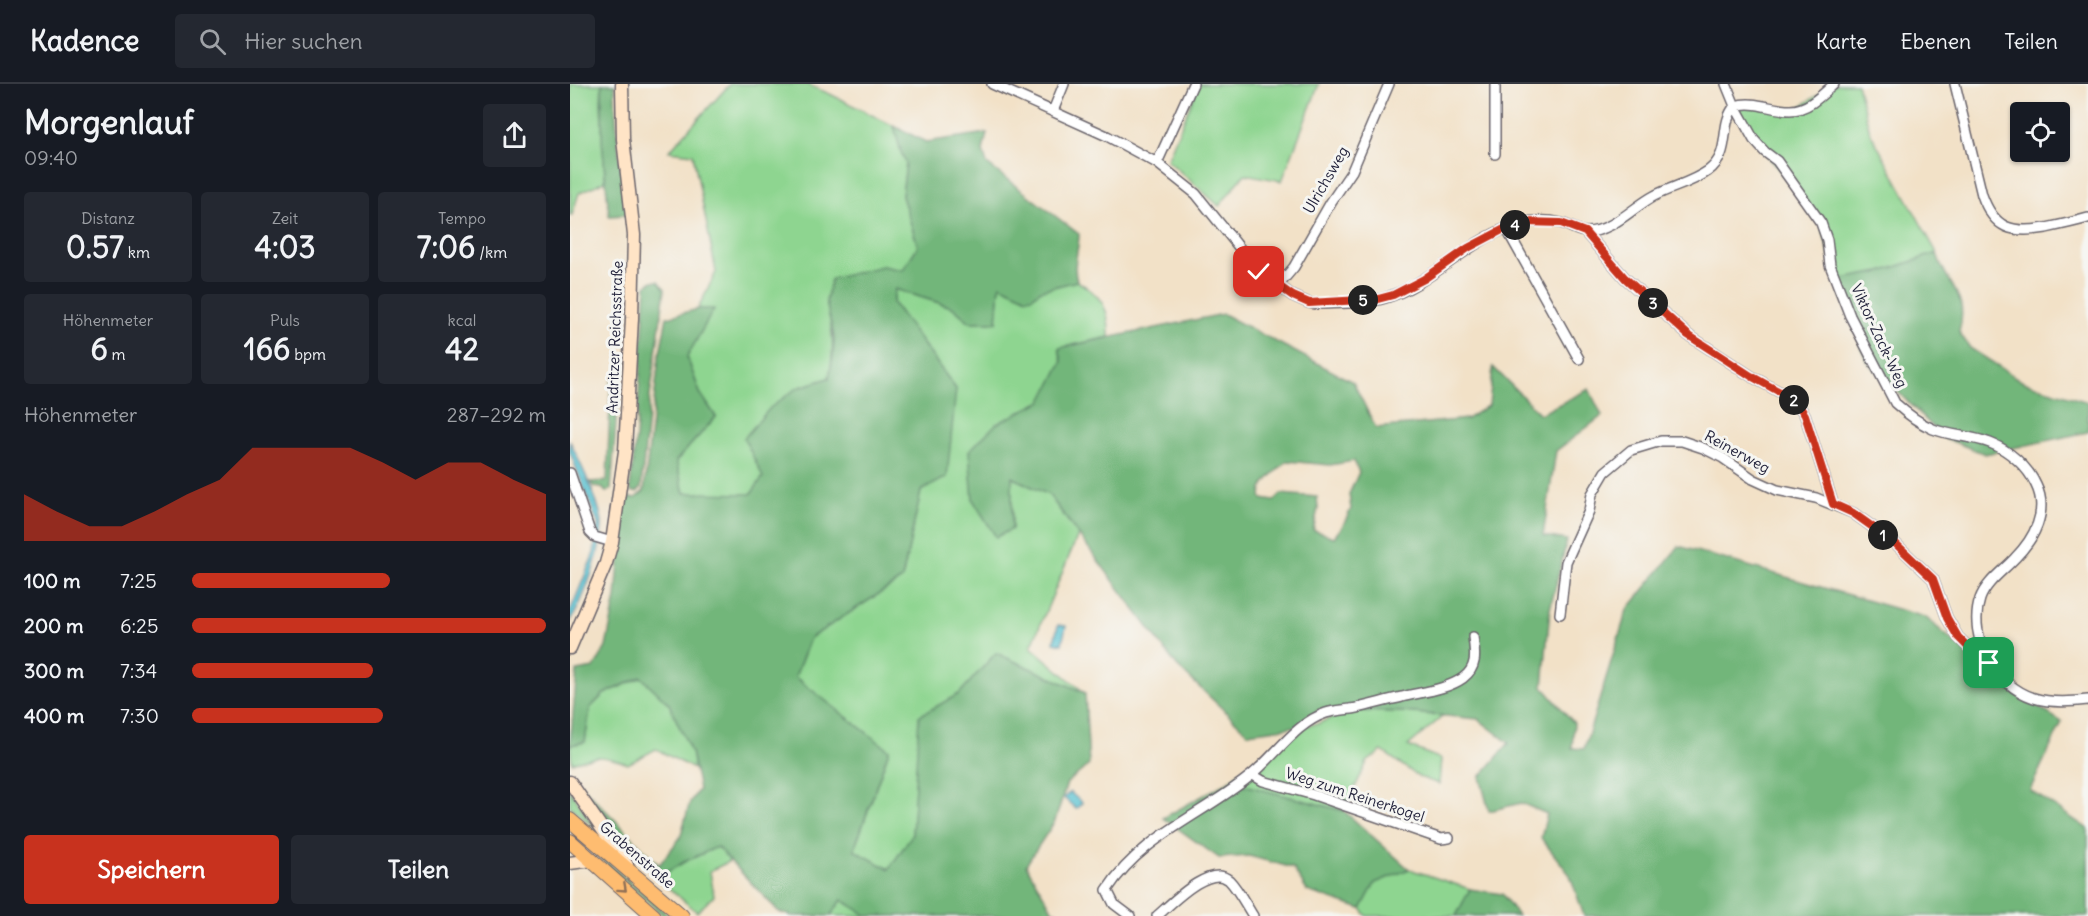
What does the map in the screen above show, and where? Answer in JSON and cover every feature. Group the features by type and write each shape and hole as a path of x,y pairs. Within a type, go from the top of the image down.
{"main road":[{"name":"Andritzer Reichsstraße","path":"570,648 595,588 603,540 625,451 634,235 623,139 622,84"},
{"path":"570,783 635,875"},
{"name":"Grabenstraße","path":"570,820 682,916"},
{"path":"570,841 654,916"},
{"path":"570,863 592,860"}],"street":[{"path":"992,84 1107,136 1156,163 1181,180 1196,194 1259,272 1278,286 1309,303 1384,298 1424,279 1468,248 1506,228 1525,222 1561,223 1585,232 1625,278 1688,335 1751,376 1796,401 1805,415 1833,504"},
{"path":"1053,111 1064,84"},
{"path":"1156,163 1193,84"},
{"name":"Ulrichsweg","path":"1278,286 1294,267 1331,202 1352,171 1389,84"},
{"path":"1495,84 1495,154"},
{"name":"Viktor-Zack-Weg","path":"1726,84 1754,140 1777,161 1821,223 1827,240 1830,265 1850,316 1895,403 1933,429 1992,443 2029,470 2038,488 2041,508 2038,524 2016,558 1996,575 1980,599 1977,630 1989,663 2017,690 2033,698 2088,700"},
{"path":"1585,232 1605,228 1654,195 1680,186 1707,172 1722,153 1727,123 1735,106 1751,103 1790,110 1797,109 1816,101 1834,84"},
{"path":"1955,84 1982,195 1988,211 1998,222 2011,229 2025,231 2088,218"},
{"path":"1506,228 1579,359"},
{"name":"Reinerweg","path":"1560,614 1566,562 1589,511 1592,494 1605,472 1631,450 1638,447 1661,441 1682,441 1723,458 1753,479 1777,490 1816,498 1853,513 1895,543 1933,579 1947,618 1958,637 1975,654 1989,663"},
{"path":"570,473 589,530 603,540"},
{"name":"Weg zum Reinerkogel","path":"1130,916 1121,911 1108,896 1107,890 1144,848 1163,833 1231,792 1316,717 1457,682 1471,670 1474,664 1473,637"},
{"name":"Weg zum Reinerkogel","path":"1252,775 1263,781 1314,795 1441,839 1449,838"},
{"path":"1157,916 1196,885 1210,876 1219,875 1228,880 1253,916"}],"green space":[{"path":"570,84 602,84 605,181 579,193 572,215 570,215"},
{"path":"602,84 615,84 617,133 627,215 609,216 602,140"},
{"path":"730,84 806,84 894,126 906,163 902,196 918,246 903,270 882,266 826,301 832,339 829,378 797,388 763,477 751,495 684,493 676,461 716,417 700,393 687,357 713,310 698,309 716,272 693,154 669,151"},
{"path":"1199,84 1319,84 1282,181 1245,174 1219,206 1167,160"},
{"path":"1834,84 1857,84 1870,132 1937,253 1881,272 1836,280 1821,223 1765,152 1735,106 1797,109"},
{"path":"894,126 926,142 987,133 983,151 987,164 1079,234 1075,263 1077,281 1041,290 1027,298 1000,285 997,322 970,322 952,307 895,289 893,303 956,389 947,477 921,491 902,579 810,638 795,677 889,750 854,850 889,869 912,835 919,716 959,694 996,653 1085,693 1089,765 1067,783 1055,821 1026,865 1053,911 1072,916 868,916 842,900 830,916 792,916 779,912 717,847 684,862 657,878 614,830 579,783 659,865 680,838 690,802 699,789 691,752 669,704 641,677 604,694 590,708 585,742 570,745 577,671 594,668 606,647 616,598 620,550 619,497 635,498 644,491 659,357 667,317 698,309 714,309 687,357 700,393 716,417 676,461 684,493 751,494 763,477 744,438 770,408 797,388 829,378 834,337 826,301 831,279 882,266 903,270 918,246 902,196 906,163"},
{"path":"1937,253 1959,298 1962,319 1959,332 1970,348 2023,382 2088,402 2088,432 1985,454 1944,438 1866,360 1836,280 1881,272"},
{"path":"652,281 659,281 665,289 650,396 641,488 637,492 632,492 630,488 636,436 646,286"},
{"path":"1077,281 1098,297 1106,310 1109,337 1059,348 1062,362 1042,402 996,424 1012,529 1011,477 1049,495 1078,535 1031,647 1085,693 996,653 959,694 920,716 912,835 890,869 854,851 889,750 795,677 810,638 902,579 921,491 956,389 893,303 895,289 952,307 970,322 997,322 1000,285 1032,297 1041,290"},
{"path":"1223,314 1353,382 1376,428 1467,419 1489,405 1493,367 1540,414 1589,389 1602,416 1556,451 1543,536 1567,540 1550,609 1543,687 1574,723 1572,748 1584,749 1627,610 1679,546 1925,617 2008,688 2062,722 2030,790 2088,829 2088,916 1584,916 1570,875 1541,838 1547,814 1521,803 1489,811 1480,777 1509,743 1478,719 1404,712 1319,710 1299,726 1248,733 1177,666 1049,495 1012,477 1012,529 996,537 973,500 969,451 996,424 1042,401 1062,362 1059,348","holes":["1287,461 1330,465 1354,461 1359,472 1349,494 1351,509 1334,537 1313,530 1318,509 1317,497 1281,494 1274,501 1262,499 1261,493 1265,483"]},
{"path":"611,381 619,382 611,490 606,492 602,488 594,487 590,482 607,481"},
{"path":"642,677 669,704 691,752 694,769 656,749 628,764 600,757 572,763 570,745 585,742 590,708 604,694"},
{"path":"1347,711 1404,712 1443,716 1408,746 1441,759 1439,784 1419,777 1382,751 1367,762 1344,811 1229,781 1299,726 1317,724"},
{"path":"1229,781 1344,811 1409,869 1375,883 1361,909 1307,891 1293,868 1249,856 1219,858 1163,818"},
{"path":"570,790 595,829 570,806"},
{"path":"582,840 669,916 664,916"},
{"path":"717,847 730,861 710,871 714,896 697,912 657,878 684,862"},
{"path":"1409,869 1470,889 1456,916 1367,916 1361,909 1375,883"},
{"path":"1470,889 1502,894 1518,916 1456,916"},
{"path":"842,900 868,916 830,916"}],"water":[{"path":"570,441 594,495 602,524 599,547 591,574 570,622 570,612 594,553 598,524 570,452"},
{"path":"1058,625 1066,626 1062,644 1054,642"},
{"path":"1070,792 1082,803 1076,809 1064,798"}],"route":[{"path":"1259,272 1293,296 1309,303 1323,304 1378,299 1393,295 1424,279 1468,248 1506,228 1525,222 1541,221 1561,223 1585,232 1625,278 1688,335 1751,376 1796,401 1805,415 1833,504 1853,513 1895,543 1933,579 1947,618 1958,637 1975,654 1989,663"}]}
